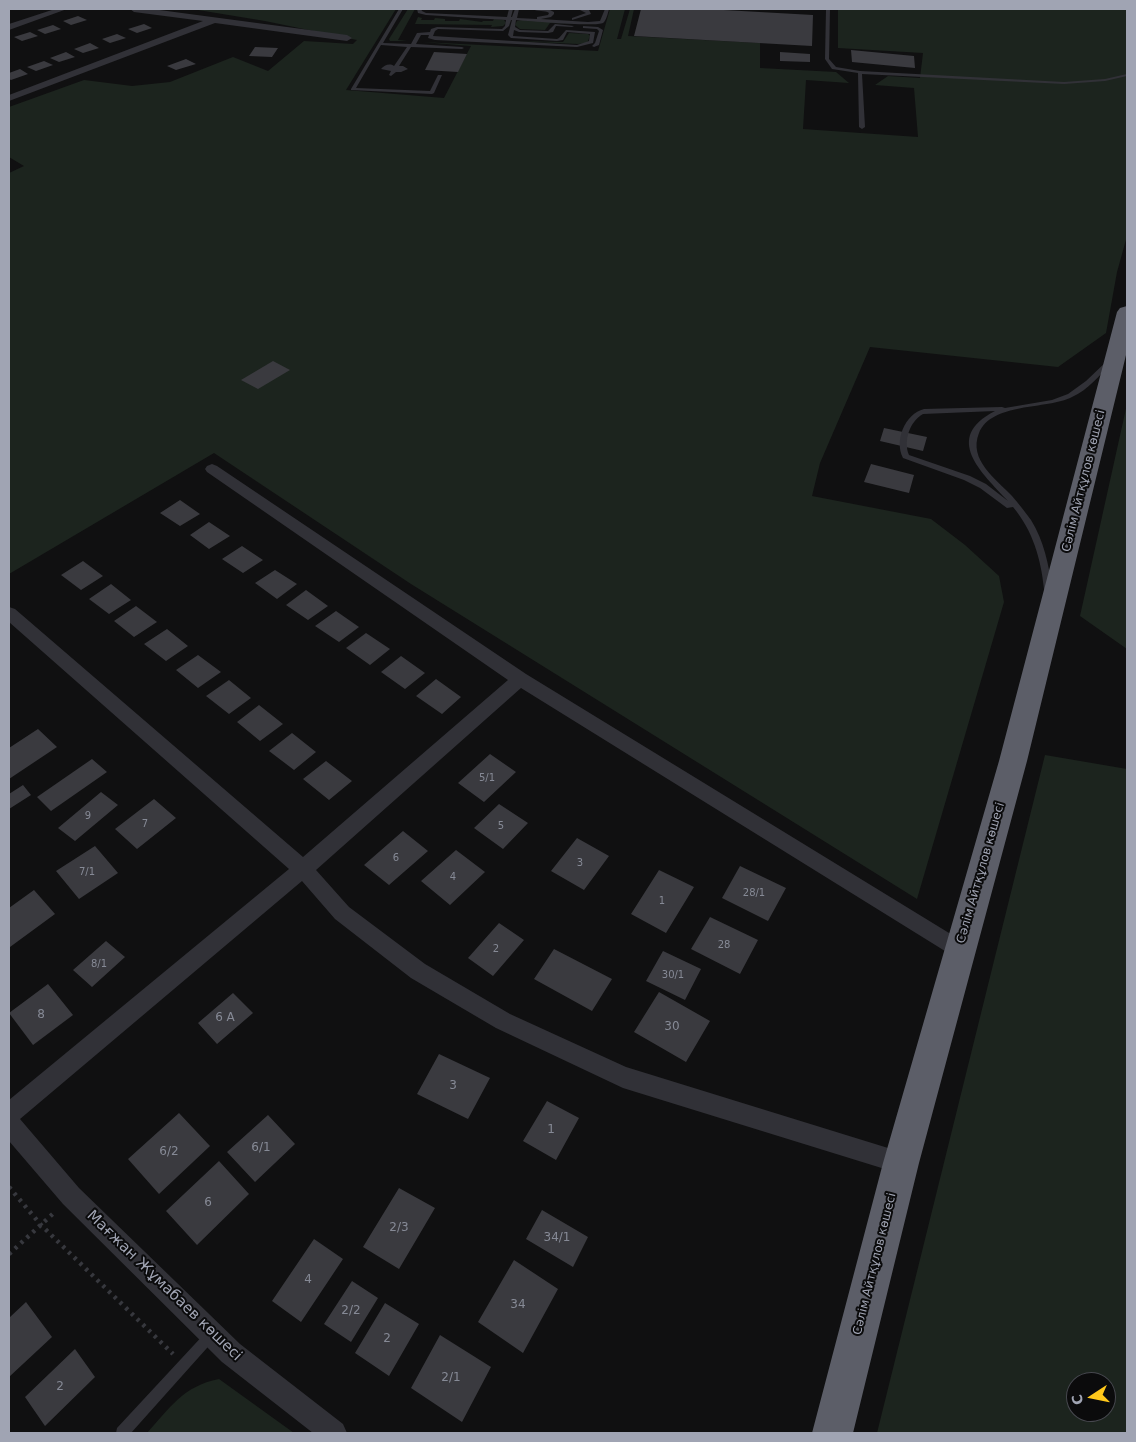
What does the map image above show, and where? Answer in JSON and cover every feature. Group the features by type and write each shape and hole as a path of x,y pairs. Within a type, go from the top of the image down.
{"highway":[{"name":"Сәлім Айтқұлов көшесі","path":"832,1433 901,1163 1012,762 1127,312"}],"street":[{"path":"9,27 63,9"},
{"path":"134,9 347,38"},
{"path":"9,98 212,21"},
{"path":"212,469 520,679 960,950"},
{"path":"9,613 303,869 342,913 418,971 503,1021 623,1077 901,1163"},
{"path":"9,1114 303,869 520,679"},
{"name":"Мағжан Жұмабаев көшесі","path":"9,1124 72,1196 231,1353 334,1433"}],"lane":[{"path":"401,9 353,88 432,93 440,76"},
{"path":"420,9 420,12 426,14 598,22 604,20 607,9"},
{"path":"424,9 429,12 512,18 594,20 599,18 602,9"},
{"path":"512,9 512,18"},
{"path":"429,33 430,37 435,39 577,46 589,44 593,35 587,31 568,30 564,31 560,40 514,38 510,36 509,27 517,9"},
{"path":"535,9 548,10 552,13 536,18"},
{"path":"564,9 574,9"},
{"path":"568,19 581,18 589,14 587,11 580,9"},
{"path":"828,9 827,59 834,68 860,72 1064,83 1105,80 1127,75"},
{"path":"557,25 592,27 601,30 595,46 584,48 432,41 426,39 429,33 437,28 494,31 504,30 509,27 519,31 548,32 557,25"},
{"path":"394,69 419,34 429,33"},
{"path":"380,44 462,48"},
{"path":"860,72 862,127"},
{"path":"1040,546 1010,506 996,495 967,478 906,456 902,446 906,432 913,418 918,413 926,411 1014,408 1064,399 1080,390 1117,353"},
{"path":"1014,408 985,419 975,429 972,446 979,465 1014,502 1028,522 1040,546 1047,575 1049,620"},
{"path":"122,1433 212,1334"}],"path":[{"path":"9,1187 41,1225 184,1365"},
{"path":"9,1254 72,1196"}],"shaded area":[{"path":"192,9 396,9 346,90 444,98 471,46 422,42 598,51 610,9 625,9 617,39 621,39 630,9 634,9 628,36 760,43 760,68 836,72 849,83 806,80 803,129 918,137 914,88 875,85 888,76 920,78 923,53 838,48 838,9 1127,9 1127,236 1117,272 1106,333 1058,367 870,347 820,463 812,496 931,519 965,545 999,576 1004,602 917,899 411,584 214,453 9,574 9,173 24,166 9,157 9,107 84,80 132,86 170,82 233,57 268,71 304,41 353,44 357,40 265,21"},
{"path":"408,9 415,9 398,40 407,41 390,41 389,39"},
{"path":"418,17 422,18 421,20 434,20 435,18 445,19 445,21 459,21 460,19 482,22 493,21 494,19 504,20 506,23 503,26 491,27 492,25 415,24"},
{"path":"517,21 588,24 550,23 545,30 520,29 515,25"},
{"path":"569,33 588,34 590,36 587,43 578,44 512,41 563,42"},
{"path":"1127,404 1127,649 1080,616"},
{"path":"1045,755 1127,769 1127,1433 877,1433"},
{"path":"219,1379 294,1433 147,1433 170,1407 186,1393 207,1382"}],"building":[{"path":"641,9 706,9 813,15 812,46 634,36"},
{"path":"78,16 87,20 71,25 63,21"},
{"path":"144,24 152,28 137,33 128,29"},
{"path":"53,25 61,29 45,34 37,30"},
{"path":"30,32 38,36 22,41 14,37"},
{"path":"117,34 126,38 110,43 102,39"},
{"path":"90,43 99,48 83,53 74,49"},
{"path":"255,47 278,48 272,57 249,56"},
{"path":"851,50 914,56 915,68 852,62"},
{"path":"66,52 75,57 59,62 50,58"},
{"path":"434,52 467,54 458,72 425,70"},
{"path":"780,52 810,54 810,62 780,61"},
{"path":"186,59 196,64 176,70 167,66"},
{"path":"44,61 53,65 36,71 27,67"},
{"path":"20,69 28,74 9,79 9,73"},
{"path":"273,361 290,370 258,389 241,380"},
{"path":"884,428 927,437 923,451 880,441"},
{"path":"871,464 914,475 909,493 864,482"},
{"path":"180,500 200,514 180,526 160,513"},
{"path":"209,522 230,536 209,549 190,535"},
{"path":"242,546 263,560 243,573 222,559"},
{"path":"83,561 103,576 81,590 61,575"},
{"path":"275,570 297,584 277,599 255,583"},
{"path":"111,584 131,600 109,614 89,599"},
{"path":"306,590 328,606 308,620 286,605"},
{"path":"136,606 157,622 134,637 114,621"},
{"path":"336,611 359,627 339,642 315,626"},
{"path":"167,629 188,646 166,661 144,644"},
{"path":"366,633 390,649 370,665 346,648"},
{"path":"198,655 221,672 198,688 176,670"},
{"path":"401,656 425,673 405,689 381,672"},
{"path":"436,679 461,697 442,714 416,696"},
{"path":"229,680 251,698 229,714 206,696"},
{"path":"259,705 283,724 260,741 237,722"},
{"path":"38,729 57,747 9,779 9,748"},
{"path":"292,733 316,752 294,770 269,751"},
{"path":"490,754 516,772 484,802 458,783"},
{"path":"92,759 107,772 51,811 37,797"},
{"path":"326,761 352,781 329,800 303,779"},
{"path":"23,785 31,795 9,809 9,794"},
{"path":"101,792 118,805 75,841 58,828"},
{"path":"154,799 176,818 137,849 115,829"},
{"path":"499,804 528,823 503,849 474,828"},
{"path":"403,831 428,851 389,885 364,865"},
{"path":"577,838 609,856 584,890 551,871"},
{"path":"95,846 118,873 79,899 56,871"},
{"path":"456,850 485,872 450,905 421,881"},
{"path":"740,866 786,888 768,921 722,898"},
{"path":"659,870 694,887 666,933 631,914"},
{"path":"34,890 55,914 10,947 9,908"},
{"path":"710,917 758,940 740,974 691,949"},
{"path":"499,923 524,940 493,976 468,958"},
{"path":"106,941 125,957 92,987 73,970"},
{"path":"554,949 612,979 592,1011 534,979"},
{"path":"663,951 701,969 685,1000 646,981"},
{"path":"48,984 73,1015 33,1045 9,1013"},
{"path":"659,992 710,1021 686,1062 634,1032"},
{"path":"233,993 253,1013 217,1044 198,1023"},
{"path":"439,1054 490,1078 468,1119 417,1094"},
{"path":"547,1101 579,1118 556,1160 523,1141"},
{"path":"179,1113 210,1146 159,1194 128,1159"},
{"path":"268,1115 295,1144 255,1182 227,1152"},
{"path":"219,1161 249,1194 197,1245 166,1211"},
{"path":"399,1188 435,1208 399,1269 363,1247"},
{"path":"542,1210 588,1237 573,1267 526,1239"},
{"path":"314,1239 343,1259 301,1322 272,1301"},
{"path":"514,1260 558,1289 523,1353 478,1322"},
{"path":"352,1281 378,1298 351,1342 324,1324"},
{"path":"26,1302 52,1337 9,1377 9,1318"},
{"path":"385,1303 419,1324 389,1376 355,1353"},
{"path":"440,1335 491,1367 462,1422 411,1388"},
{"path":"75,1349 95,1377 45,1426 25,1397"}]}
